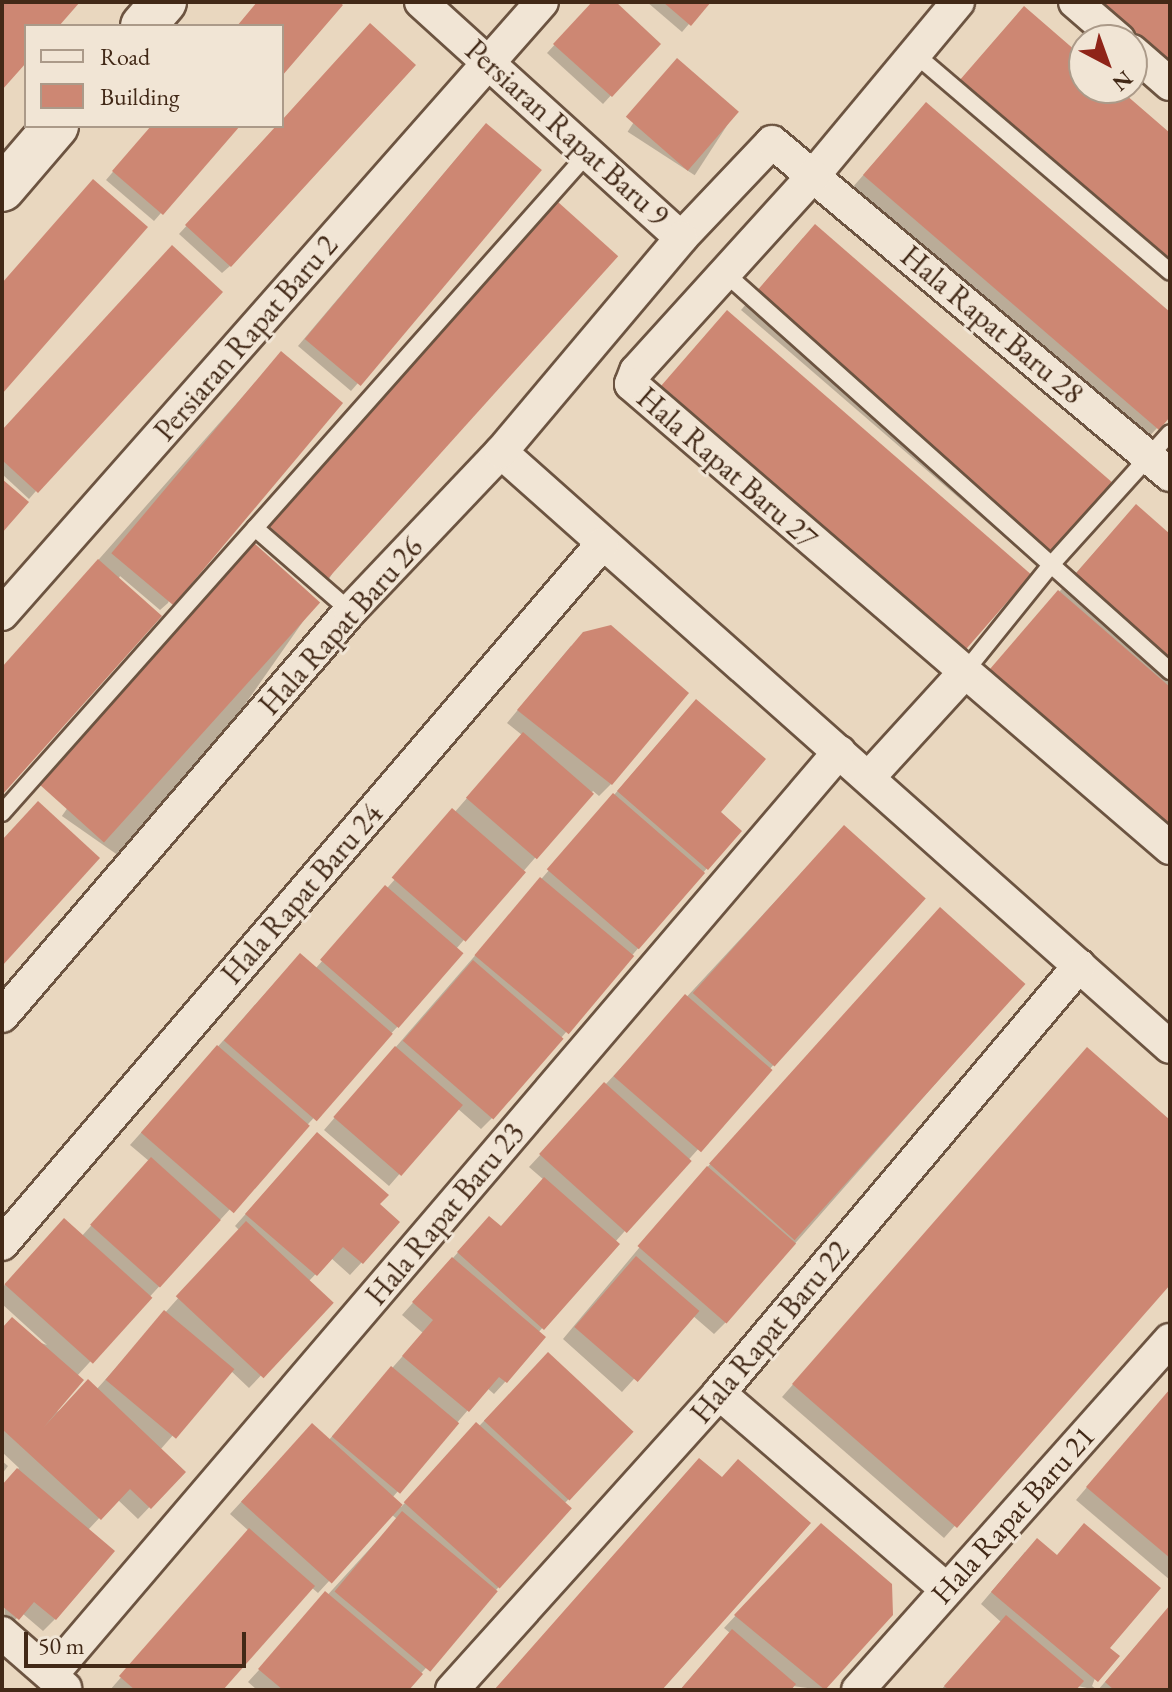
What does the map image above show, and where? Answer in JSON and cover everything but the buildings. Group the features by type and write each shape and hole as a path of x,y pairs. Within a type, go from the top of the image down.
{"street":[{"path":"145,24 164,2"},
{"name":"Persiaran Rapat Baru 9","path":"421,2 681,238 772,142 813,176"},
{"name":"Persiaran Rapat Baru 2","path":"2,614 542,2"},
{"name":"Hala Rapat Baru 27","path":"958,2 813,176 636,371 631,384 963,674 1170,848"},
{"path":"1075,2 1100,24"},
{"path":"1148,65 1170,84"},
{"path":"2,189 54,128"},
{"name":"Hala Rapat Baru 28","path":"813,176 1163,455"},
{"name":"Hala Rapat Baru 26","path":"2,1016 350,611 501,452 681,238"},
{"path":"501,452 602,544 870,776 1170,1047"},
{"name":"Hala Rapat Baru 24","path":"2,1244 602,544"},
{"path":"870,776 963,674"},
{"name":"Hala Rapat Baru 23","path":"60,1683 839,752"},
{"name":"Hala Rapat Baru 22","path":"452,1690 719,1393 1079,966"},
{"name":"Hala Rapat Baru 21","path":"858,1690 1170,1340"},
{"path":"719,1393 946,1589"},
{"path":"2,1633 60,1683"}],"lane":[{"path":"915,54 1170,272"},
{"path":"2,813 589,152"},
{"path":"726,274 1170,671"},
{"path":"963,674 1050,566 1163,455"},
{"path":"255,528 350,611"}]}
